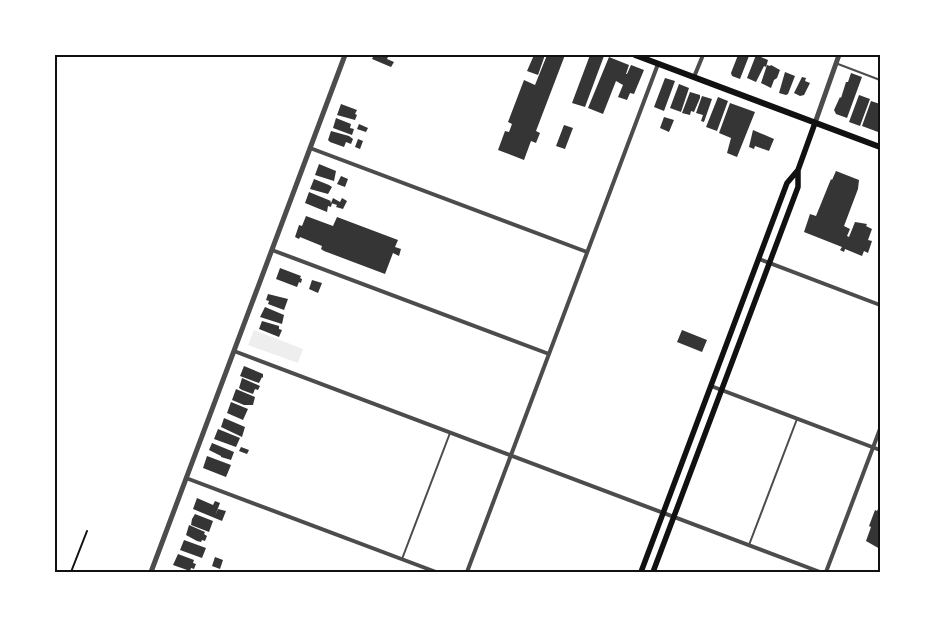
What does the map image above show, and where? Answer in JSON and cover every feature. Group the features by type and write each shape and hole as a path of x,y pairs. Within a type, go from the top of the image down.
{"main road":[{"path":"635,55 880,147"},
{"path":"653,572 798,187 798,170 815,123"},
{"path":"641,572 787,183 798,170"}],"street":[{"path":"151,572 345,55"},
{"path":"694,77 703,55"},
{"path":"815,123 839,55"},
{"path":"467,572 658,64"},
{"path":"310,148 587,252"},
{"path":"272,250 549,354"},
{"path":"758,260 880,305"},
{"path":"234,351 820,572"},
{"path":"711,386 880,450"},
{"path":"826,572 880,429"},
{"path":"186,478 436,572"}],"lane":[{"path":"836,63 880,80"},
{"path":"750,545 798,419"},
{"path":"402,559 451,432"}],"path":[{"path":"71,572 87,531"}],"shaded area":[{"path":"254,330 303,349 298,363 248,345"}],"building":[{"path":"374,55 389,55 387,59 394,62 391,67 372,59"},
{"path":"534,55 545,55 538,75 527,71"},
{"path":"547,55 565,55 536,131 540,133 536,143 531,141 524,160 498,150 505,131 509,132 512,124 508,122 524,80 535,85"},
{"path":"590,55 604,56 585,107 572,103"},
{"path":"738,55 749,56 740,79 732,76 731,73"},
{"path":"756,55 768,60 766,67 764,66 756,82 747,78"},
{"path":"609,57 629,65 626,74 631,65 644,70 634,94 630,93 627,100 618,97 623,85 616,81 603,114 588,108"},
{"path":"767,65 780,70 771,88 761,83"},
{"path":"785,72 795,76 786,95 779,93"},
{"path":"851,73 862,77 847,118 836,114 834,110"},
{"path":"802,77 806,78 805,81 810,83 804,95 800,96 794,93"},
{"path":"665,78 675,81 664,111 654,107"},
{"path":"679,84 689,88 681,112 670,108"},
{"path":"690,92 700,95 700,98 694,112 691,111 690,115 682,113"},
{"path":"859,95 870,99 860,126 849,122"},
{"path":"702,96 712,99 704,122 701,121 703,115 696,113"},
{"path":"718,97 728,101 717,131 706,127"},
{"path":"871,101 880,104 878,132 862,126"},
{"path":"730,103 755,112 737,157 727,153 731,138 719,133"},
{"path":"341,104 357,110 355,120 337,115"},
{"path":"664,117 674,120 669,132 660,128"},
{"path":"336,118 351,124 350,128 354,129 352,135 333,128"},
{"path":"359,124 368,128 366,132 357,129"},
{"path":"564,125 573,128 565,149 556,146"},
{"path":"753,130 774,139 769,151 755,146 754,149 749,147"},
{"path":"331,131 349,136 353,139 351,144 346,142 344,147 330,142 328,140"},
{"path":"358,139 363,141 360,149 355,147"},
{"path":"319,164 336,171 334,181 315,175"},
{"path":"836,171 859,180 858,189 844,226 850,229 847,236 849,237 855,222 867,224 866,226 872,229 868,240 872,241 868,253 864,251 862,256 845,249 844,252 840,250 842,247 804,232 810,214 816,216"},
{"path":"341,176 348,179 345,187 337,184"},
{"path":"314,179 332,187 328,194 310,189"},
{"path":"309,192 331,201 331,207 328,206 327,212 305,203"},
{"path":"333,198 340,202 342,198 347,201 343,209 331,203"},
{"path":"306,216 333,226 337,217 398,240 395,247 401,249 399,256 393,253 385,274 324,251 321,249 322,246 300,237 299,239 295,237 299,225 302,226"},
{"path":"280,268 301,276 301,283 299,282 297,287 276,279"},
{"path":"312,280 322,283 318,293 309,289"},
{"path":"268,294 288,299 284,310 268,304 269,301 266,300"},
{"path":"265,307 284,315 282,324 260,317"},
{"path":"262,321 279,326 279,329 282,330 279,337 259,329"},
{"path":"682,330 707,340 702,352 677,342"},
{"path":"244,366 263,374 263,378 259,383 240,376"},
{"path":"242,378 260,386 258,390 255,389 253,394 239,388"},
{"path":"236,389 255,397 253,405 244,405 232,400"},
{"path":"231,402 248,409 243,420 227,413"},
{"path":"224,418 245,427 242,437 221,427"},
{"path":"218,429 240,438 236,447 214,439"},
{"path":"212,443 234,452 231,460 209,450"},
{"path":"241,447 249,450 247,454 239,451"},
{"path":"207,456 231,465 226,477 203,468"},
{"path":"197,498 213,505 215,501 220,503 215,516 218,509 226,511 222,521 193,509"},
{"path":"880,505 880,549 866,541 875,510 877,511"},
{"path":"195,514 213,521 209,532 191,525"},
{"path":"189,525 205,532 204,534 207,536 205,541 197,541 186,535"},
{"path":"184,540 206,548 202,558 180,550"},
{"path":"178,554 194,560 193,563 196,564 194,569 191,568 190,571 173,565"},
{"path":"215,557 223,560 220,569 212,566"}]}
